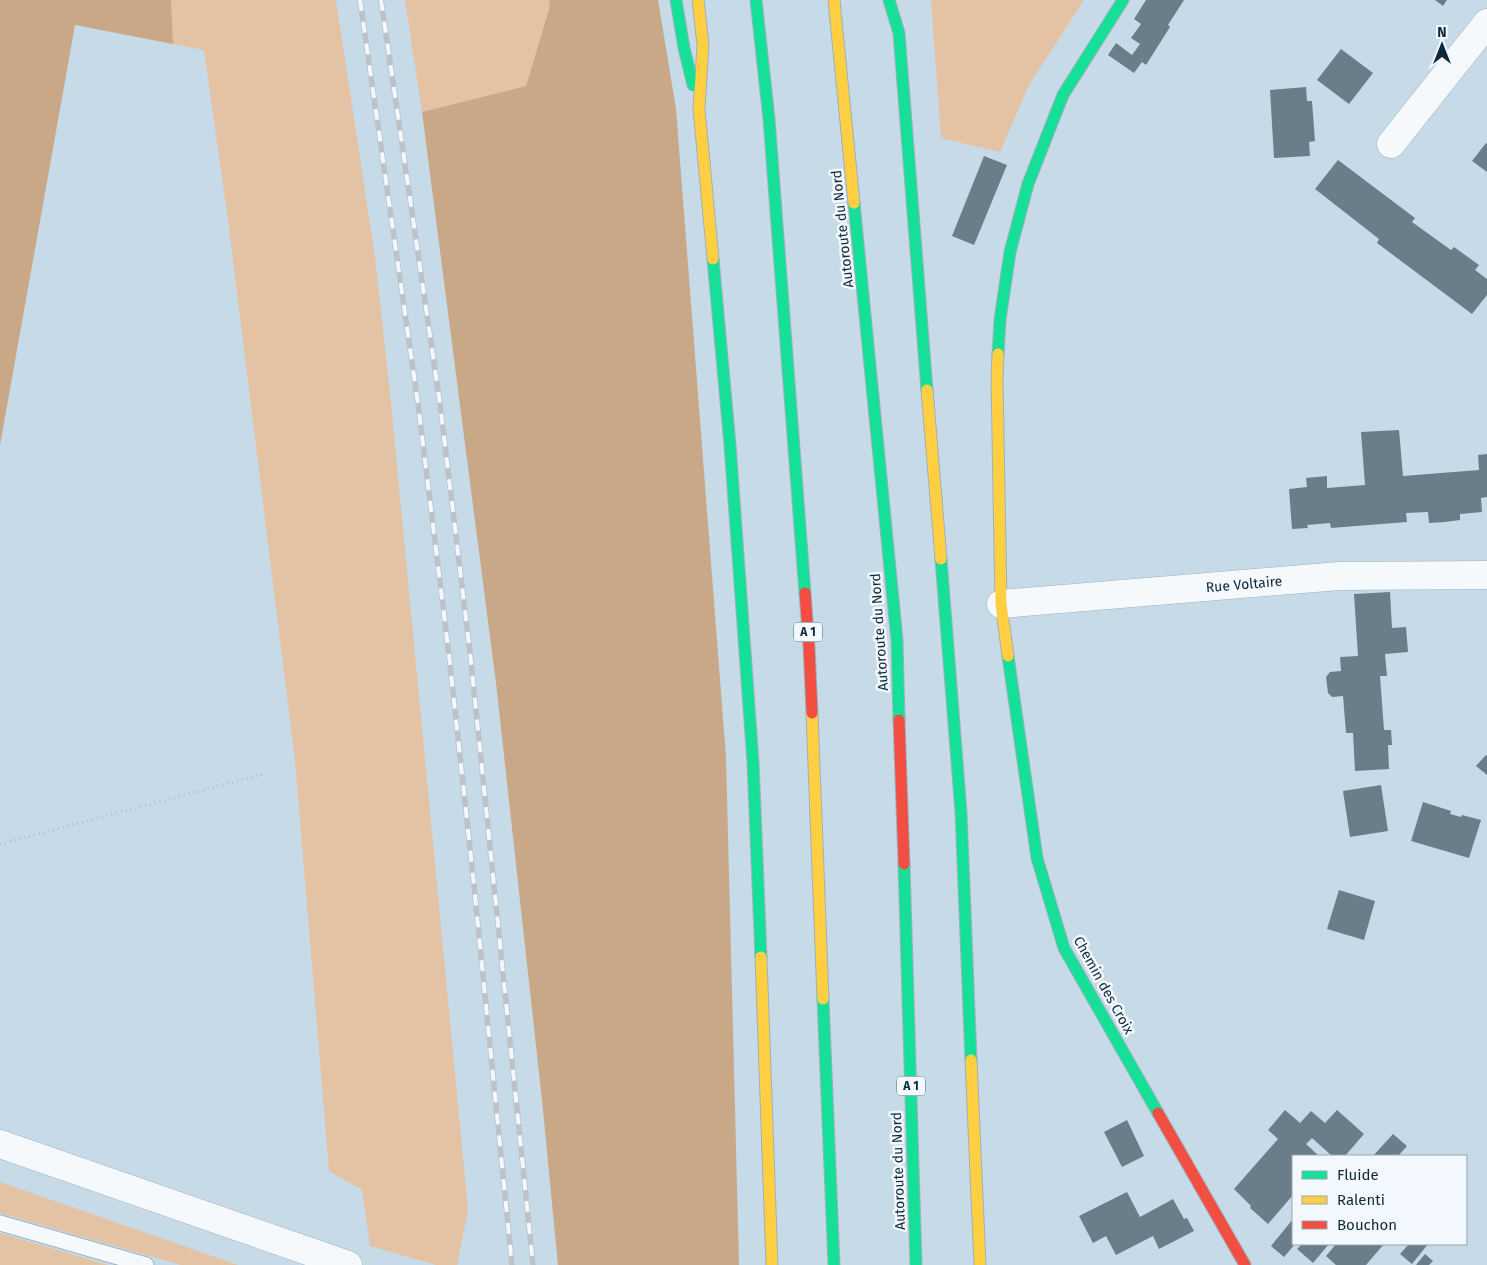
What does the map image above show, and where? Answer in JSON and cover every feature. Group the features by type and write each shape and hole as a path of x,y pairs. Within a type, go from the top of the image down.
{"main road":[{"path":"676,0 684,48 699,109 730,445 753,762 766,1041 772,1265"},
{"path":"698,0 703,45 699,109"},
{"name":"A 1","path":"756,0 770,120 809,646 834,1265"},
{"name":"Autoroute du Nord","path":"834,0 897,640 916,1265"},
{"path":"889,0 899,33 961,812 980,1265"},
{"name":"Chemin des Croix","path":"1123,0 1063,95 1028,184 1010,252 1000,320 997,379 1001,604 1037,858 1064,948 1245,1265"},
{"path":"899,33 903,8"}],"street":[{"path":"1391,144 1487,23"},
{"name":"Rue Voltaire","path":"1001,604 1338,576 1487,575"},
{"path":"0,1144 348,1265"}],"lane":[{"path":"0,1223 146,1265"}],"path":[{"path":"0,844 264,774"}],"shaded area":[{"path":"0,0 171,0 173,44 75,25 0,445"},
{"path":"171,0 336,0 375,257 391,403 468,1210 457,1265 436,1265 370,1246 362,1190 329,1171 295,761 228,220 204,50 173,44"},
{"path":"405,0 549,0 550,6 526,86 422,112"},
{"path":"549,0 658,0 676,109 726,757 739,1265 558,1265 542,1100 496,683 422,112 526,86 550,6"},
{"path":"931,0 1084,0 1029,85 1000,152 941,138"},
{"path":"0,1182 238,1265 181,1265 0,1213"},
{"path":"0,1233 108,1265 0,1265"}],"building":[{"path":"1146,0 1184,0 1168,25 1170,27 1146,65 1142,62 1134,73 1108,55 1116,43 1132,55 1140,44 1131,38 1141,24 1134,19"},
{"path":"1435,0 1447,0 1443,6"},
{"path":"1341,49 1373,73 1349,104 1317,80"},
{"path":"1306,87 1307,101 1312,101 1315,141 1309,142 1310,156 1274,158 1270,90"},
{"path":"1487,144 1487,172 1472,161"},
{"path":"984,156 1007,165 974,245 952,236"},
{"path":"1338,160 1415,218 1412,222 1451,250 1454,247 1479,265 1475,270 1487,279 1487,295 1472,314 1377,243 1379,239 1315,189"},
{"path":"1399,430 1403,476 1479,470 1478,455 1487,454 1487,497 1481,498 1482,512 1460,514 1460,520 1445,522 1429,523 1428,512 1406,513 1407,522 1331,528 1330,523 1307,525 1308,528 1292,529 1289,489 1307,487 1306,478 1327,476 1327,488 1365,485 1361,432"},
{"path":"1390,592 1392,628 1406,627 1408,652 1385,654 1387,676 1380,676 1384,730 1391,730 1392,745 1388,745 1389,769 1355,771 1353,733 1346,733 1343,696 1332,697 1328,693 1326,677 1330,672 1341,671 1340,657 1358,656 1354,594"},
{"path":"1487,755 1487,775 1476,766"},
{"path":"1381,785 1388,831 1350,837 1343,791"},
{"path":"1423,802 1451,811 1450,814 1481,820 1469,858 1411,841"},
{"path":"1339,890 1375,901 1364,940 1327,929"},
{"path":"1285,1110 1300,1123 1311,1111 1325,1123 1337,1110 1364,1134 1346,1155 1331,1155 1312,1138 1306,1144 1318,1155 1292,1155 1292,1196 1268,1224 1250,1208 1251,1206 1234,1189 1278,1139 1268,1130"},
{"path":"1127,1120 1144,1156 1122,1167 1104,1132"},
{"path":"1393,1134 1407,1146 1399,1155 1374,1155"},
{"path":"1127,1192 1140,1217 1173,1199 1184,1219 1187,1218 1194,1231 1159,1249 1153,1236 1116,1255 1106,1236 1093,1243 1079,1216"},
{"path":"1292,1220 1292,1245 1294,1245 1284,1257 1271,1246"},
{"path":"1301,1245 1328,1245 1313,1263 1297,1249"},
{"path":"1335,1245 1383,1245 1366,1265 1336,1265 1326,1256"},
{"path":"1408,1245 1427,1245 1412,1264 1400,1254"},
{"path":"1425,1254 1433,1261 1429,1265 1416,1265"}],"railway":[{"path":"360,0 418,404 449,655 512,1265"},
{"path":"381,0 440,404 470,652 533,1265"}],"traffic: fast":[{"path":"676,0 684,48 693,85"},
{"path":"756,0 769,119 805,593"},
{"path":"889,0 899,33 927,390"},
{"path":"998,354 1000,320 1010,252 1028,184 1063,95 1123,0"},
{"path":"854,203 897,640 899,720"},
{"path":"713,259 730,445 753,762 761,957"},
{"path":"941,559 961,812 971,1060"},
{"path":"1008,656 1037,858 1064,948 1158,1113"},
{"path":"904,864 916,1265"},
{"path":"823,999 834,1265"}],"traffic: slow":[{"path":"698,0 703,45 699,109 713,259"},
{"path":"834,0 854,203"},
{"path":"998,354 1001,604 1008,656"},
{"path":"927,390 941,559"},
{"path":"812,713 823,999"},
{"path":"761,957 772,1265"},
{"path":"971,1060 980,1265"}],"traffic: jam":[{"path":"805,593 812,713"},
{"path":"899,720 904,864"},
{"path":"1158,1113 1245,1265"}]}
